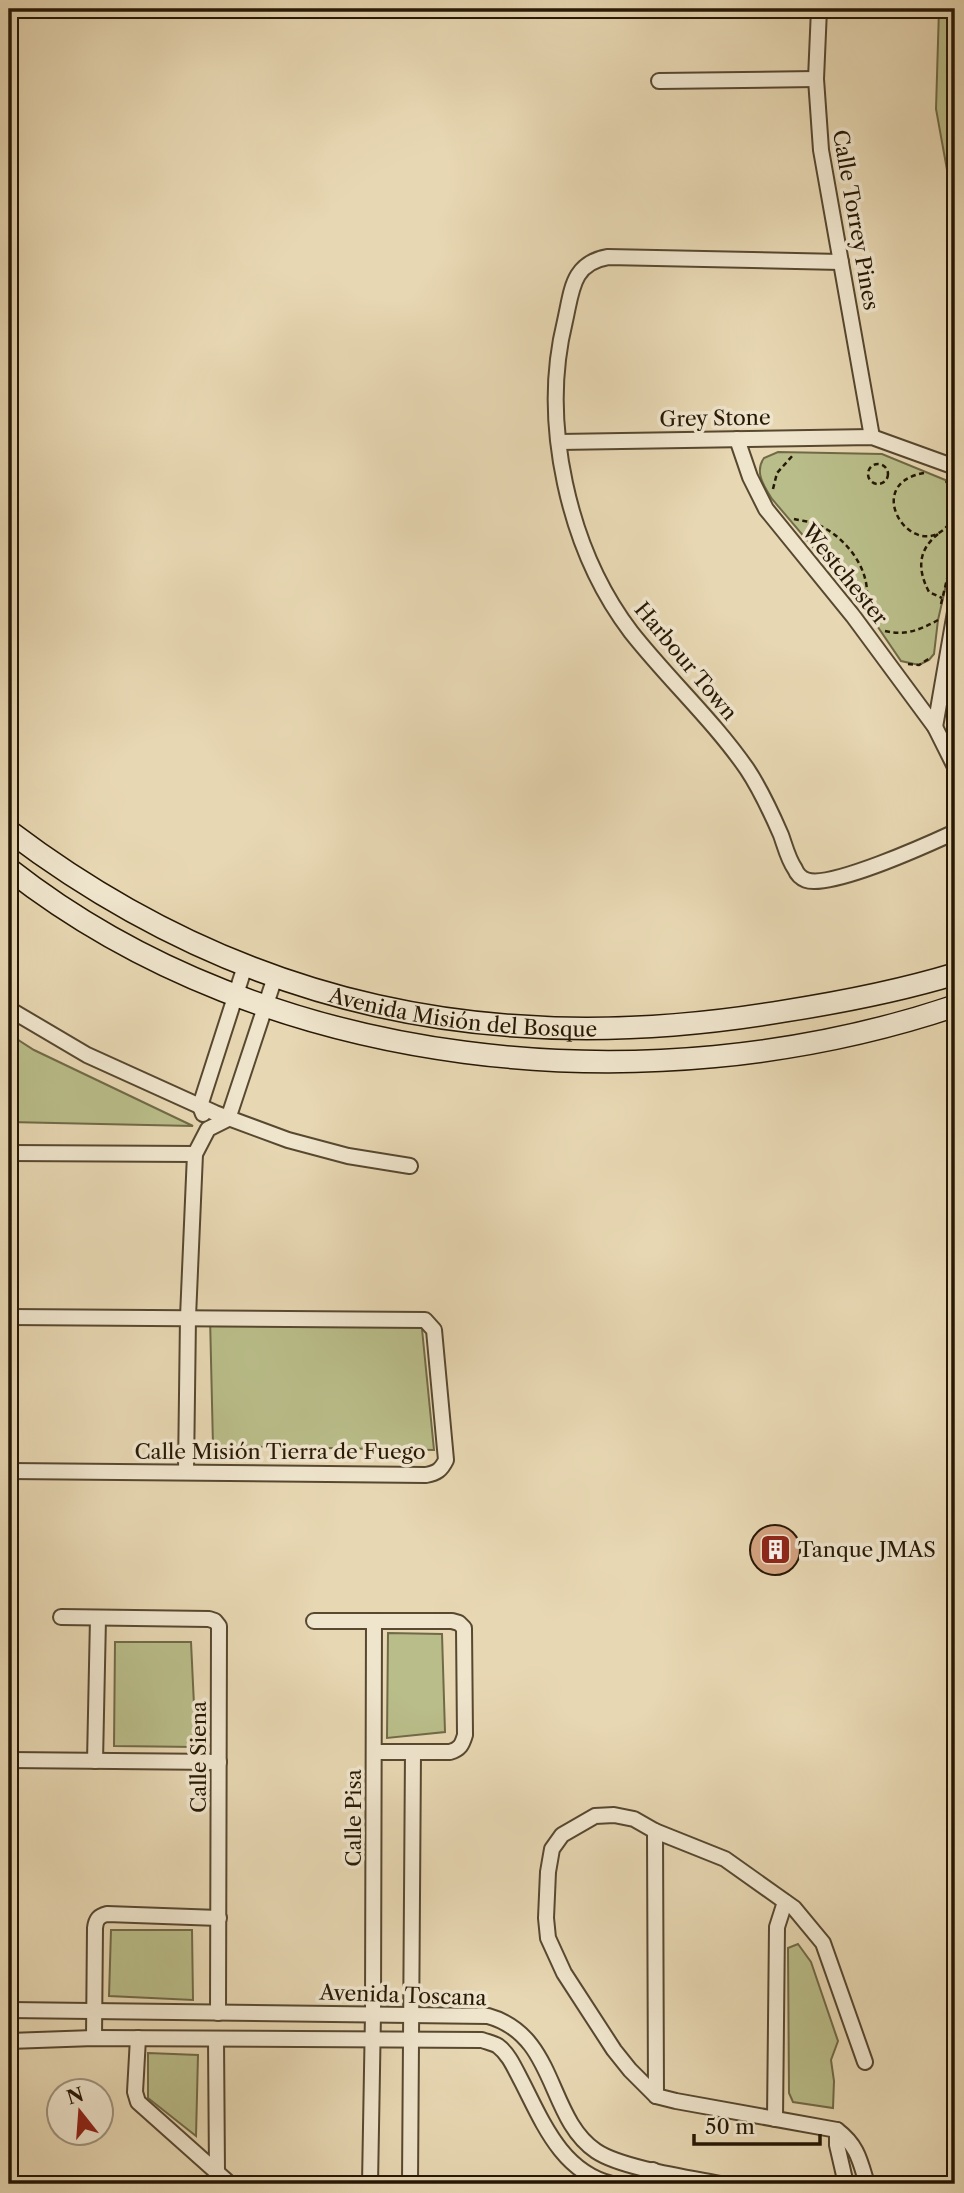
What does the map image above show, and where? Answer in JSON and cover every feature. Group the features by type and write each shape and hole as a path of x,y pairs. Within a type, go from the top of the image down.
{"main road":[{"name":"Avenida Misión del Bosque","path":"9,831 44,858 117,905 184,940 245,966 347,999 481,1024 583,1030 633,1029 730,1020 874,995 955,974"},
{"name":"Avenida Misión del Bosque","path":"9,869 102,930 185,973 236,995 362,1035 446,1051 498,1057 570,1060 673,1059 822,1042 867,1033 955,1006"},
{"path":"673,1059 730,1020"}],"street":[{"name":"Calle Torrey Pines","path":"819,9 816,79 821,150 872,437"},
{"path":"659,81 816,79"},
{"name":"Harbour Town","path":"841,262 608,257 586,265 577,275 559,342 555,376 559,442 570,502 582,541 605,592 632,633 700,710 745,767 771,812 798,874 804,880 825,880 914,851 955,832"},
{"path":"872,437 955,467"},
{"name":"Grey Stone","path":"559,442 872,437"},
{"name":"Westchester","path":"737,439 750,478 766,509 853,616 935,727 955,767"},
{"path":"935,727 955,612"},
{"path":"208,1129 200,1106 245,966"},
{"path":"186,1471 188,1317 195,1154 208,1129 229,1119 275,977"},
{"path":"9,1009 88,1055 229,1119 288,1140 348,1156 410,1166"},
{"path":"9,1153 195,1154"},
{"name":"Calle Misión Tierra de Fuego","path":"9,1317 425,1320 434,1330 446,1460 442,1468 426,1475 9,1471"},
{"name":"Calle Siena","path":"61,1617 215,1621 219,1626 218,2013"},
{"path":"95,1761 97,1618"},
{"path":"314,1621 452,1621 464,1628 463,1745 450,1752 374,1752"},
{"name":"Calle Pisa","path":"370,2184 374,1621"},
{"path":"410,2184 413,1752"},
{"path":"9,1760 219,1762"},
{"path":"864,2062 823,1942 785,1902 725,1859 655,1831 634,1819 614,1815 594,1816 562,1835 552,1849 548,1872 548,1938 571,1984 614,2050 656,2096 838,2130 850,2140 858,2152 867,2184"},
{"path":"655,1831 656,2096"},
{"path":"775,2119 777,1927 785,1902"},
{"path":"94,2038 95,1927 100,1916 107,1914 219,1918"},
{"name":"Avenida Toscana","path":"9,2010 488,2016 518,2029 533,2047 578,2133 596,2151 651,2177 721,2184"},
{"name":"Avenida Toscana","path":"9,2041 94,2038 482,2040 497,2045 507,2055 556,2146 568,2160 607,2183"},
{"path":"138,2038 135,2092 138,2102 230,2184"},
{"path":"216,2039 217,2173"},
{"path":"838,2130 837,2145 846,2184"},
{"path":"607,2183 609,2158"}],"path":[{"path":"775,496 773,489 777,473 796,452 787,452"},
{"path":"876,464 885,467 888,473 885,482 876,485 870,481 870,468 876,464"},
{"path":"922,469 933,474 912,475 904,481 897,490 894,510 898,520 913,533 923,536 943,530"},
{"path":"942,478 950,484 955,496"},
{"path":"943,598 929,592 920,564 925,547 951,523 955,514"},
{"path":"790,517 817,524 841,540 849,549 866,578 868,587 864,608 857,599"},
{"path":"936,633 955,546"},
{"path":"886,638 880,629 912,632 938,620"},
{"path":"901,661 919,666 933,654"}],"green space":[{"path":"939,9 955,9 955,214 936,109"},
{"path":"778,452 882,454 955,484 955,546 938,620 934,654 929,660 919,665 901,661 865,608 772,499 761,479 760,468 764,458"},
{"path":"9,1034 34,1050 193,1126 9,1122"},
{"path":"210,1317 421,1319 434,1450 213,1446"},
{"path":"388,1633 442,1634 445,1732 387,1738"},
{"path":"115,1642 191,1642 196,1747 114,1746"},
{"path":"111,1930 192,1930 193,2000 109,1996"},
{"path":"798,1944 811,1962 838,2041 831,2060 834,2081 833,2108 793,2102 789,2093 788,1948"},
{"path":"148,2053 198,2055 196,2136 148,2098"}],"building":[{"name":"Tanque JMAS","path":"775,1525 793,1532 800,1550 793,1568 775,1575 757,1568 750,1550 757,1532"}],"place":[{"name":"Tanque JMAS","path":"775,1549"}]}
